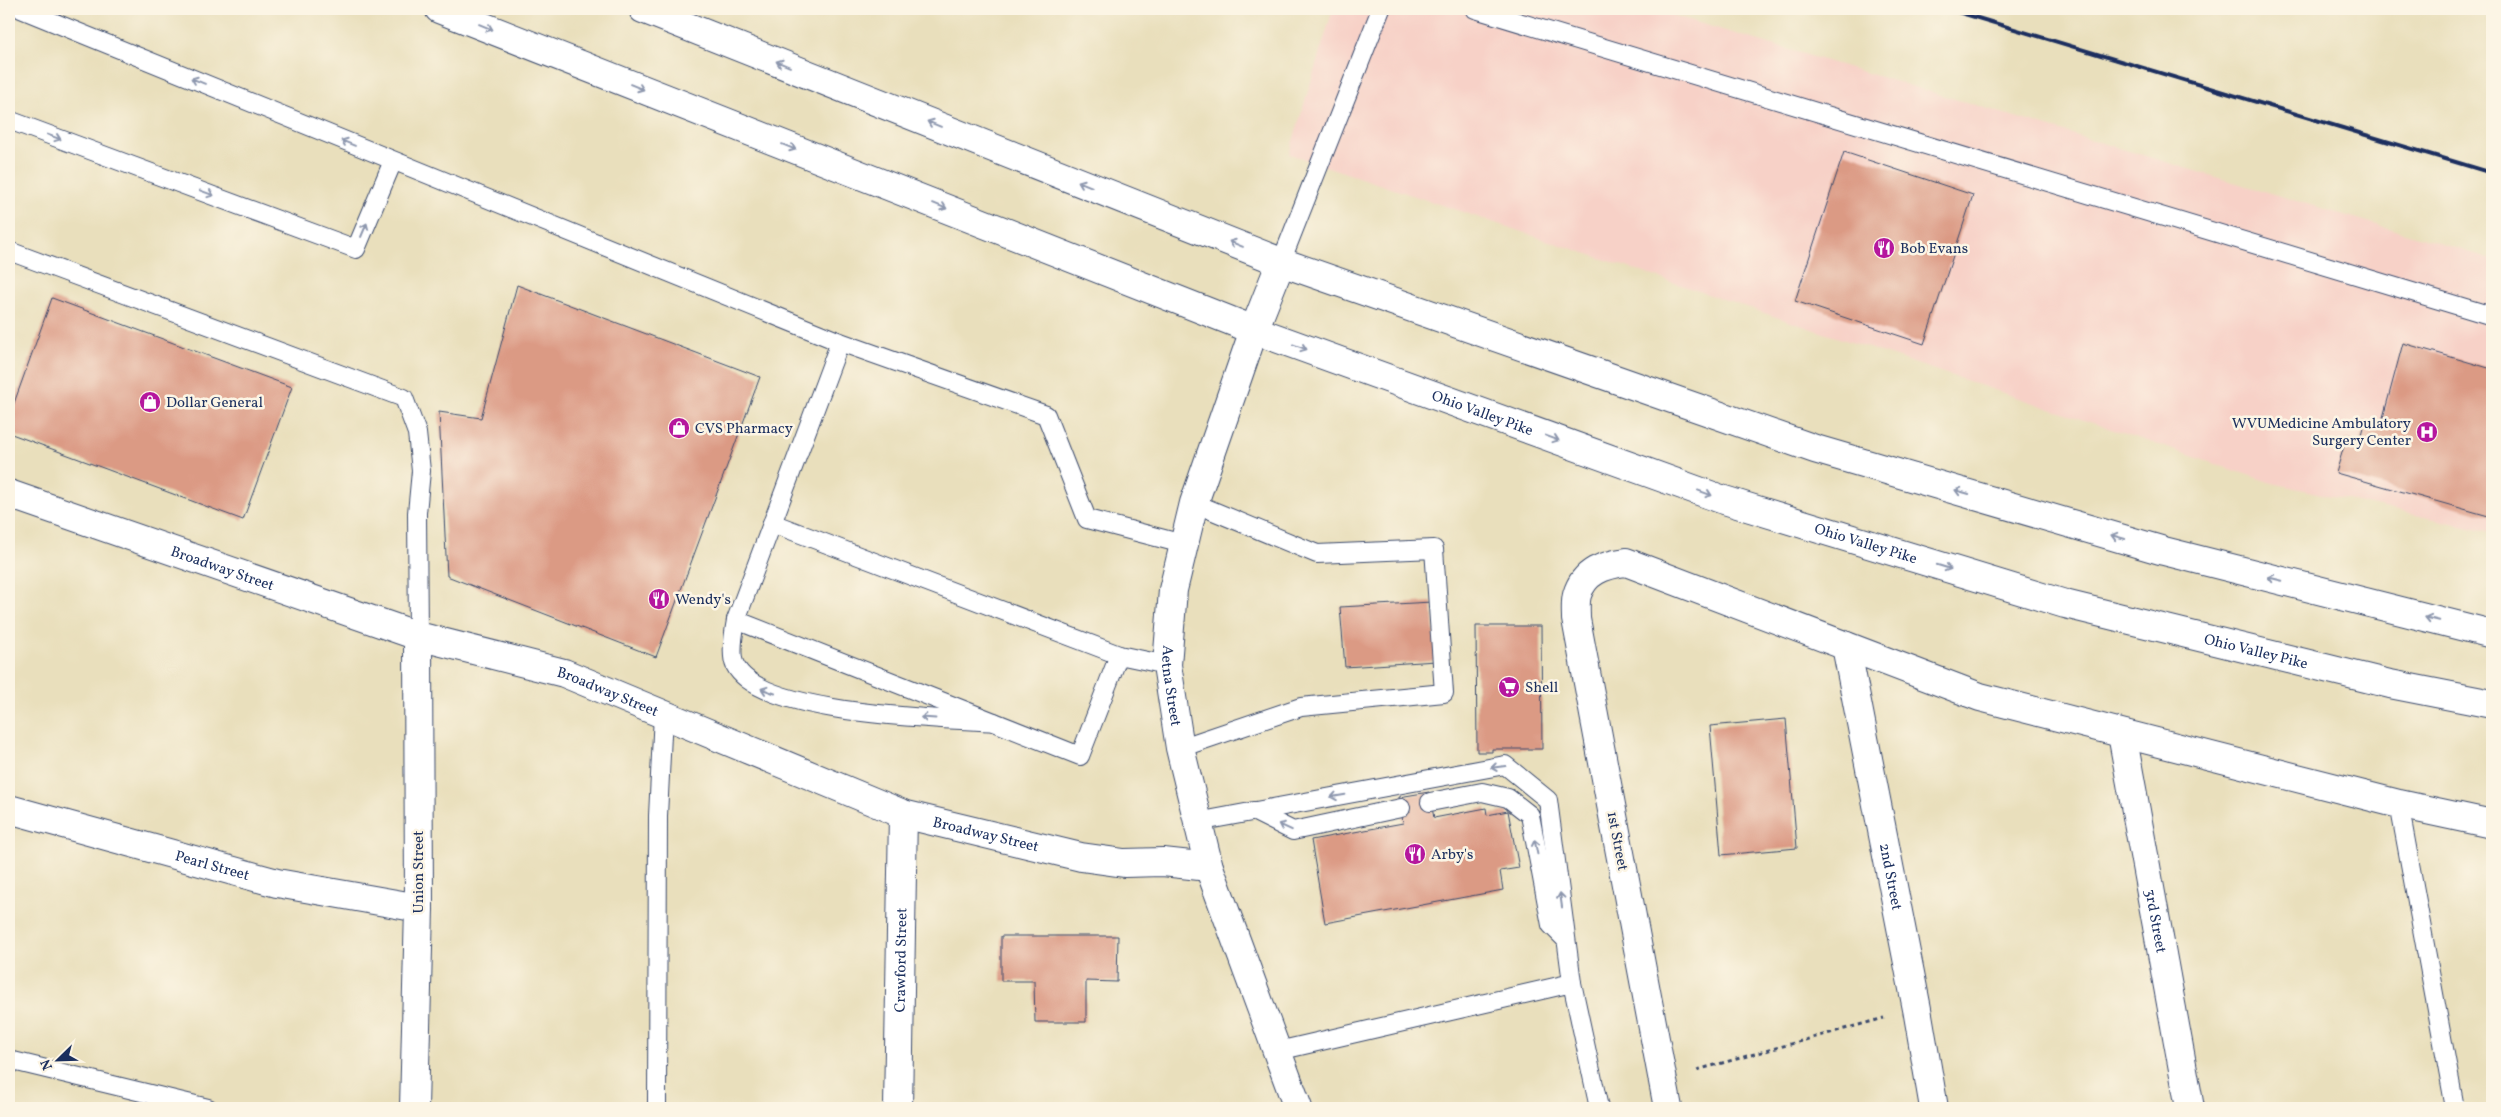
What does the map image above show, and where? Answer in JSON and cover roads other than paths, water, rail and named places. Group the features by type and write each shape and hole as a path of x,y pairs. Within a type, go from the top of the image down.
{"main road":[{"name":"Ohio Valley Pike","path":"439,9 1254,330 1721,499 2065,604 2390,684 2492,704"},
{"path":"643,9 1281,262 1815,449 2164,551 2492,634"},
{"name":"Aetna Street","path":"1281,262 1254,330 1194,503 1173,590 1167,665 1180,748 1197,822 1210,867 1298,1108"},
{"name":"Broadway Street","path":"9,494 418,636 564,673 903,814 1080,858 1124,863 1163,862 1210,867"},
{"name":"1st Street","path":"1668,1108 1576,619 1577,596 1588,577 1604,565 1626,562 1846,646"},
{"name":"Union Street","path":"414,1108 418,908 418,636"},
{"path":"1846,646 1980,697 2399,804 2492,824"},
{"name":"2nd Street","path":"1846,646 1917,1009 1934,1108"},
{"name":"3rd Street","path":"2122,734 2190,1108"},
{"name":"Pearl Street","path":"9,809 277,883 418,908"},
{"name":"Crawford Street","path":"898,1108 903,814"}],"lane":[{"path":"21,9 840,342 1046,415 1087,519 1183,544"},
{"path":"1281,262 1381,9"},
{"path":"1475,9 2492,316"},
{"path":"9,120 356,249 393,161"},
{"path":"9,250 404,398 417,433 421,471 417,513 418,636"},
{"path":"840,342 736,620 733,635 735,665 754,686 802,702 860,713 994,722"},
{"path":"1180,748 1301,707 1444,693 1434,549 1317,554 1194,503"},
{"path":"772,523 1119,655 1167,665"},
{"path":"736,620 1080,756 1119,655"},
{"path":"657,1108 658,816 663,714"},
{"path":"1197,822 1505,766 1548,800 1572,983 1599,1108"},
{"path":"1430,802 1482,792 1508,798 1530,814 1551,926 1566,940"},
{"path":"2399,804 2455,1108"},
{"path":"1253,812 1292,831 1401,808"},
{"path":"1278,1051 1572,983"},
{"path":"9,1060 208,1108"}],"railway":[{"path":"1948,9 2492,173"}],"place":[{"name":"Bob Evans","path":"1884,248"},
{"name":"Dollar General","path":"150,402"},
{"name":"CVS Pharmacy","path":"679,428"},
{"name":"WVUMedicine Ambulatory Surgery Center","path":"2427,432"},
{"name":"Wendy's","path":"659,599"},
{"name":"Shell","path":"1509,687"},
{"name":"Arby's","path":"1415,854"}]}
